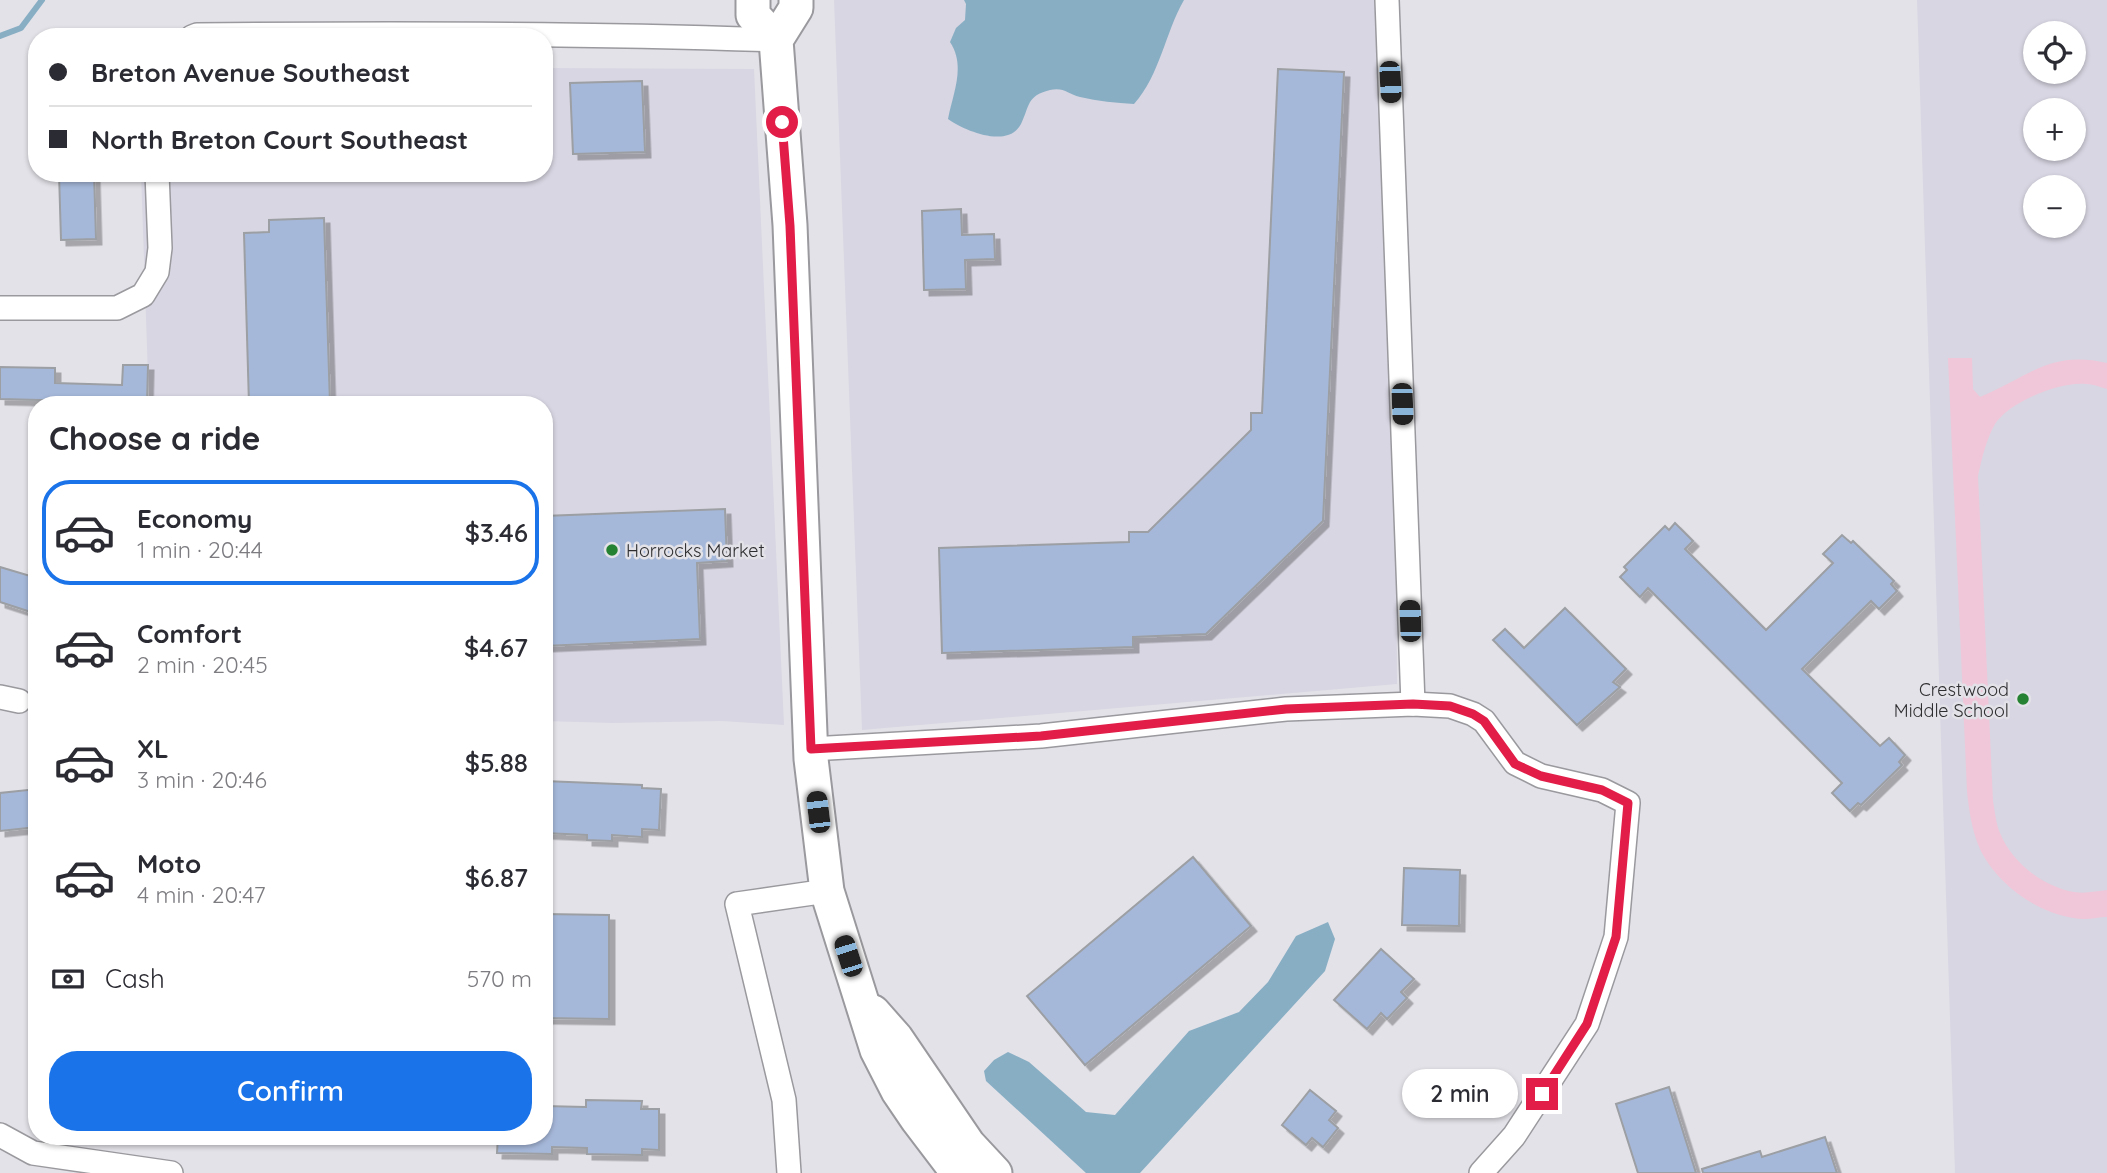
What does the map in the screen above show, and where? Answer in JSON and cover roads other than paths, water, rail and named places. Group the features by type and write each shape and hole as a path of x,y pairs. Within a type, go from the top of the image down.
{"main road":[{"path":"752,0 753,15 776,40"},
{"path":"796,0 796,8 776,40 790,226 811,749 827,891 877,1050 898,1091 958,1173"},
{"path":"863,1000 896,1038 968,1144 995,1173"}],"street":[{"path":"1387,0 1413,704"},
{"path":"553,35 776,40"},
{"path":"0,308 117,308 143,295 157,272 160,248 157,182"},
{"path":"811,749 1041,736 1286,709 1413,704 1450,706 1484,721 1515,764 1541,776 1602,790 1628,803 1616,937 1587,1024 1514,1136 1481,1173"},
{"path":"789,1173 784,1100 737,904 827,891"},
{"path":"0,1135 33,1163 171,1173"}],"water":[{"path":"964,0 1184,0 1150,80 1134,104 1094,100 1062,90 1050,90 1033,99 1015,131 997,137 975,132 948,119 958,70 955,51 950,42 956,28 965,20"},
{"path":"1328,922 1335,939 1325,971 1140,1173 1086,1173 986,1081 984,1071 994,1060 1008,1052 1029,1062 1086,1112 1115,1115 1189,1031 1239,1012 1268,982 1296,936"}],"waterway":[{"path":"0,36 21,28 42,0"}],"place":[{"name":"Horrocks Market","path":"612,550"},
{"name":"Crestwood Middle School","path":"2023,699"}]}
